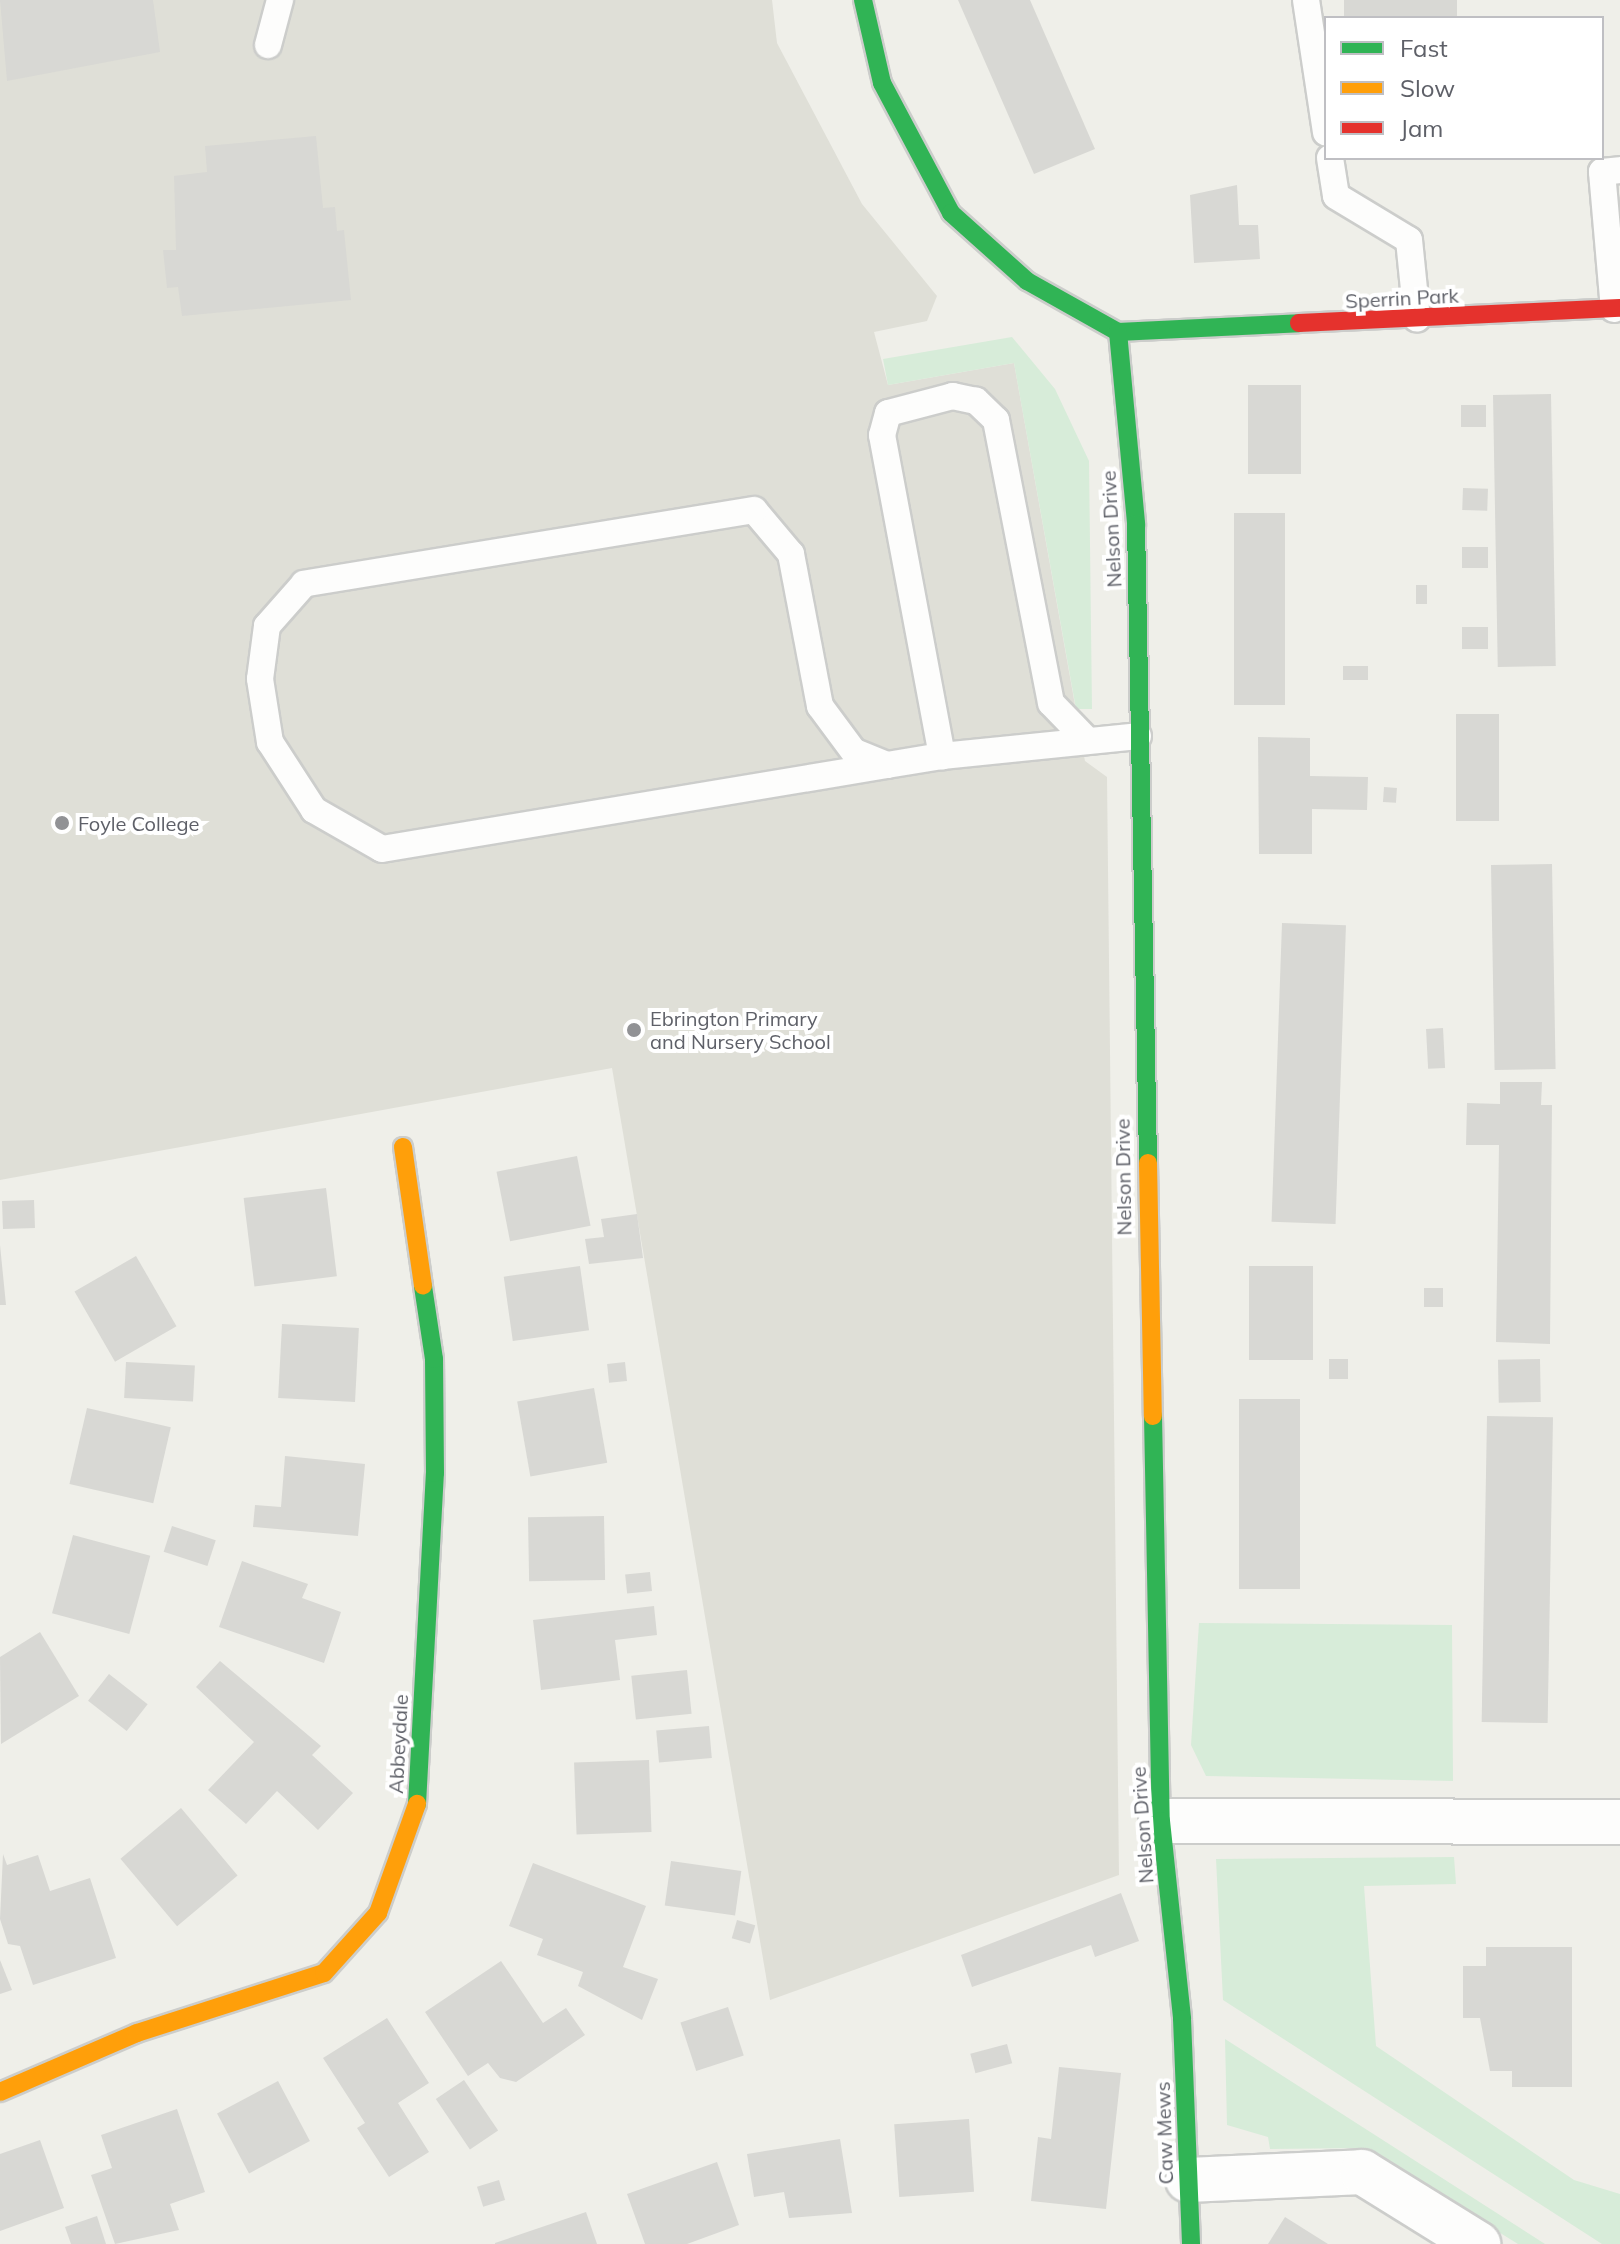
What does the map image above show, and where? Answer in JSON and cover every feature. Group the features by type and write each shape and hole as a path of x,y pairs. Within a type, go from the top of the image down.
{"street":[{"path":"863,0 882,83 951,213 1027,281 1118,332"},
{"name":"Sperrin Park","path":"1118,332 1617,309"},
{"name":"Nelson Drive","path":"1118,332 1136,524 1161,1821 1182,2019"},
{"name":"Abbeydale","path":"0,2092 137,2033 324,1973 378,1913 417,1803 435,1473 434,1359 403,1147"},
{"path":"1161,1821 1620,1822"},
{"name":"Caw Mews","path":"1182,2019 1191,2244"},
{"path":"1188,2180 1362,2172 1478,2244"}],"lane":[{"path":"268,45 280,0"},
{"path":"1306,0 1324,120"},
{"path":"1330,160 1336,196 1409,240 1417,319"},
{"path":"1617,309 1602,172 1620,170"},
{"path":"942,756 882,435 888,413 953,396 976,401 996,420 1051,703 1084,737"},
{"path":"887,765 854,752 820,706 791,554 754,510 304,584 267,626 260,679 270,742 314,810 382,849 942,756 1084,737 1138,736"}],"shaded area":[{"name":"Ebrington Primary and Nursery School","path":"0,0 772,0 777,43 862,204 937,296 927,321 874,332 888,385 1014,363 1085,761 1107,777 1119,1875 770,2000 612,1068 0,1180"}],"green space":[{"path":"1012,337 1055,389 1089,461 1092,709 1076,709 1014,363 888,385 883,359"},
{"path":"1199,1623 1452,1625 1453,1781 1206,1776 1191,1745"},
{"path":"1454,1857 1456,1884 1364,1886 1376,2046 1574,2180 1620,2194 1620,2244 1602,2244 1223,2000 1216,1859"},
{"path":"1225,2039 1545,2244 1518,2244 1363,2148 1270,2149 1268,2137 1227,2125"}],"building":[{"path":"0,0 153,0 160,52 7,81"},
{"path":"958,0 1030,0 1095,149 1034,174"},
{"path":"1344,0 1457,0 1457,16 1344,16"},
{"path":"316,136 323,208 335,207 337,231 344,230 351,300 182,316 178,287 167,288 163,250 176,250 174,176 207,172 205,146"},
{"path":"1237,185 1239,225 1258,225 1260,259 1194,263 1190,195"},
{"path":"1248,385 1301,385 1301,474 1248,474"},
{"path":"1551,394 1556,666 1498,667 1493,395"},
{"path":"1461,405 1486,405 1486,427 1461,427"},
{"path":"1463,488 1488,489 1487,511 1462,510"},
{"path":"1234,513 1285,513 1285,705 1234,705"},
{"path":"1462,547 1488,547 1488,568 1462,568"},
{"path":"1416,585 1427,585 1427,604 1416,604"},
{"path":"1462,627 1488,627 1488,649 1462,649"},
{"path":"1343,666 1368,666 1368,680 1343,680"},
{"path":"1456,714 1499,714 1499,821 1456,821"},
{"path":"1258,737 1310,738 1310,776 1368,777 1367,810 1312,809 1312,854 1259,854"},
{"path":"1384,787 1397,788 1396,803 1383,802"},
{"path":"1552,864 1556,1069 1495,1070 1491,865"},
{"path":"1282,923 1346,925 1336,1224 1272,1222"},
{"path":"1443,1028 1445,1068 1428,1069 1426,1029"},
{"path":"1500,1082 1542,1082 1541,1105 1552,1105 1550,1344 1496,1342 1499,1145 1466,1145 1467,1103 1500,1104"},
{"path":"577,1156 591,1226 510,1241 497,1172"},
{"path":"326,1188 337,1276 254,1286 244,1198"},
{"path":"34,1200 35,1228 3,1229 2,1201"},
{"path":"637,1214 643,1258 589,1264 585,1239 604,1237 601,1219"},
{"path":"0,1245 6,1305 0,1305"},
{"path":"136,1256 176,1326 115,1362 75,1292"},
{"path":"580,1266 589,1330 513,1341 504,1277"},
{"path":"1249,1266 1313,1266 1313,1360 1249,1360"},
{"path":"1424,1288 1443,1288 1443,1307 1424,1307"},
{"path":"282,1324 359,1328 355,1402 278,1398"},
{"path":"1329,1359 1348,1359 1348,1379 1329,1379"},
{"path":"1540,1359 1541,1402 1499,1403 1498,1360"},
{"path":"126,1362 195,1366 193,1402 124,1398"},
{"path":"625,1362 627,1381 609,1383 607,1364"},
{"path":"594,1388 607,1463 530,1476 517,1402"},
{"path":"1239,1399 1300,1399 1300,1589 1239,1589"},
{"path":"87,1408 171,1427 153,1503 69,1484"},
{"path":"1487,1416 1553,1417 1548,1723 1482,1722"},
{"path":"285,1456 365,1464 358,1536 253,1527 255,1505 281,1507"},
{"path":"604,1516 605,1580 529,1581 528,1517"},
{"path":"172,1526 216,1540 207,1566 164,1552"},
{"path":"73,1535 150,1556 129,1634 52,1613"},
{"path":"242,1561 308,1584 302,1598 341,1612 324,1663 219,1627"},
{"path":"650,1572 652,1591 627,1594 625,1575"},
{"path":"654,1606 657,1635 615,1640 620,1680 541,1690 533,1620"},
{"path":"40,1632 79,1696 1,1744 0,1657"},
{"path":"220,1661 321,1746 312,1755 353,1793 318,1830 277,1791 246,1824 208,1790 254,1742 196,1687"},
{"path":"687,1670 692,1714 636,1720 631,1676"},
{"path":"109,1674 148,1704 127,1731 88,1701"},
{"path":"709,1726 712,1758 659,1762 656,1731"},
{"path":"649,1760 652,1832 577,1835 574,1763"},
{"path":"181,1808 238,1875 177,1926 120,1859"},
{"path":"3,1854 7,1865 38,1855 50,1891 90,1878 116,1958 33,1985 20,1946 8,1944 0,1919"},
{"path":"671,1861 741,1871 735,1915 665,1906"},
{"path":"533,1863 646,1906 623,1967 658,1979 642,2020 578,1986 583,1972 537,1955 543,1939 509,1926"},
{"path":"1121,1893 1139,1941 1095,1957 1091,1945 972,1987 961,1955"},
{"path":"737,1920 755,1925 750,1944 732,1938"},
{"path":"1486,1947 1572,1947 1572,2087 1512,2087 1512,2071 1490,2071 1480,2018 1463,2018 1463,1966 1486,1966"},
{"path":"0,1960 12,1990 0,1994"},
{"path":"501,1961 543,2023 566,2008 585,2035 516,2082 500,2078 488,2063 468,2076 425,2012"},
{"path":"728,2007 744,2056 696,2071 680,2022"},
{"path":"387,2018 429,2083 398,2103 429,2152 389,2177 357,2128 365,2123 323,2058"},
{"path":"1007,2044 1012,2063 975,2073 970,2054"},
{"path":"1059,2067 1121,2073 1106,2209 1031,2201 1038,2137 1051,2139"},
{"path":"464,2080 498,2131 470,2150 436,2099"},
{"path":"278,2081 310,2141 249,2173 217,2113"},
{"path":"177,2109 205,2192 170,2204 179,2230 115,2244 91,2175 112,2168 101,2135"},
{"path":"969,2119 974,2192 899,2197 894,2124"},
{"path":"840,2139 852,2213 789,2218 784,2192 754,2197 747,2154"},
{"path":"40,2140 64,2208 0,2231 0,2154"},
{"path":"717,2162 739,2225 687,2244 645,2244 627,2194"},
{"path":"499,2180 505,2200 483,2207 477,2187"},
{"path":"586,2212 597,2244 495,2244 495,2243"},
{"path":"97,2216 106,2244 71,2244 65,2227"},
{"path":"1285,2217 1328,2244 1268,2244"}],"traffic: fast":[{"path":"863,0 882,83 951,213 1027,281 1118,332 1299,323"},
{"path":"1118,332 1136,524 1148,1163"},
{"path":"417,1804 435,1473 434,1359 423,1286"},
{"path":"1153,1416 1161,1821 1182,2019 1191,2244"}],"traffic: slow":[{"path":"403,1147 423,1286"},
{"path":"1148,1163 1153,1416"},
{"path":"0,2092 137,2033 324,1973 378,1913 417,1804"}],"traffic: jam":[{"path":"1299,323 1620,308"}],"place":[{"name":"Foyle College","path":"62,823"},
{"name":"Ebrington Primary and Nursery School","path":"634,1030"}]}
